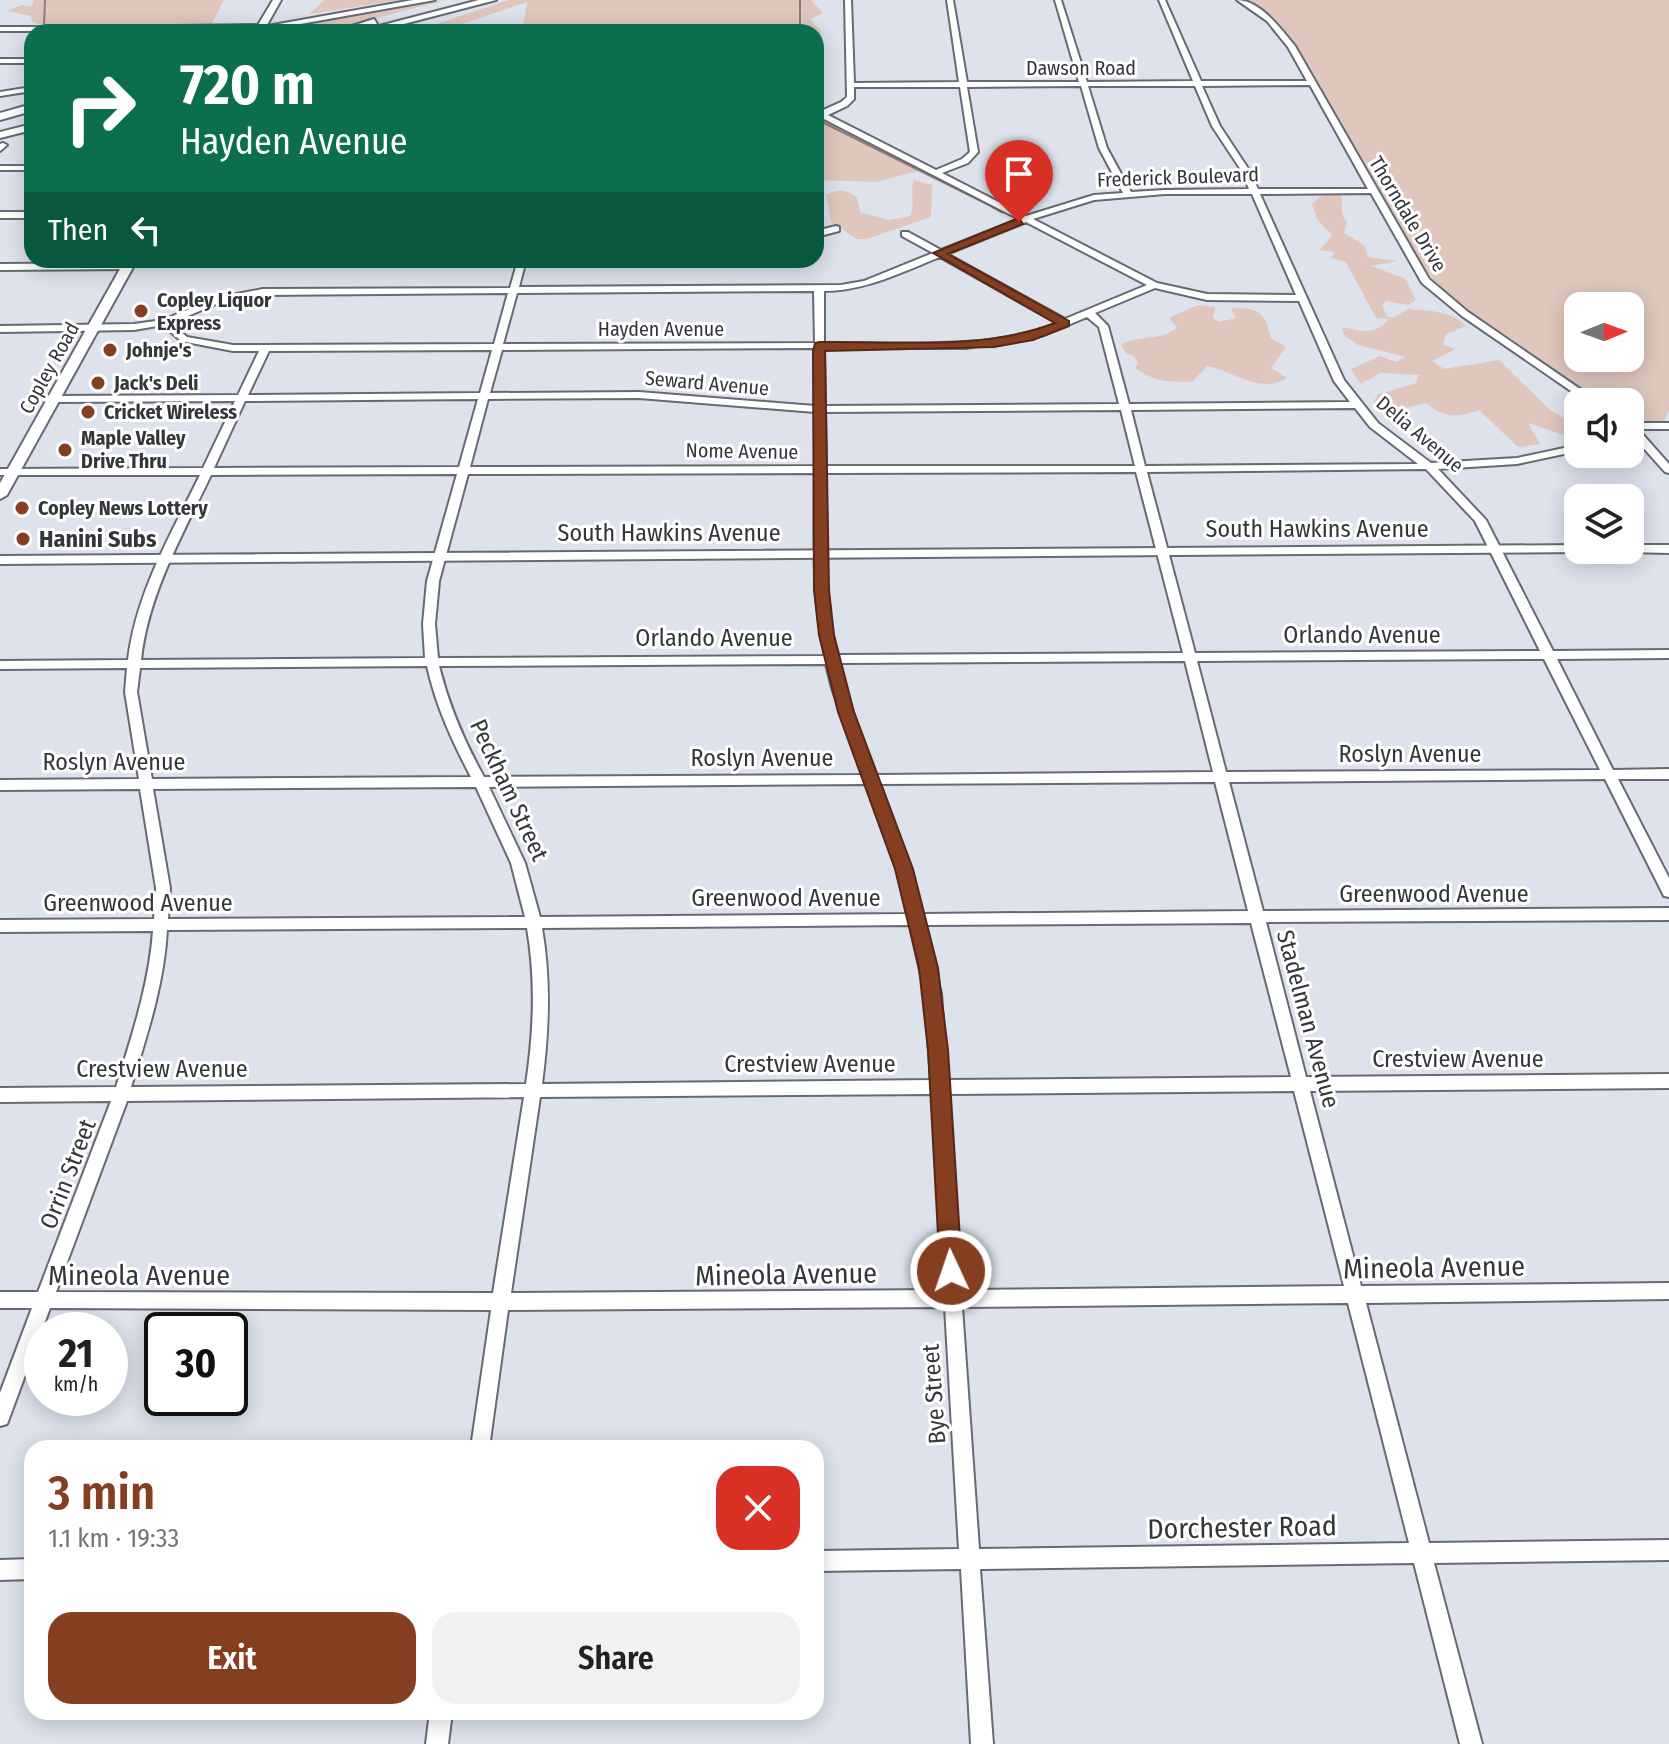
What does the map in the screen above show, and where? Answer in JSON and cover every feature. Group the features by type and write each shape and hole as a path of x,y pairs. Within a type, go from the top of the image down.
{"highway":[{"path":"294,24 430,0"},
{"path":"367,24 455,0"},
{"path":"394,24 491,0"},
{"path":"428,24 498,0"},
{"path":"0,117 24,110"},
{"path":"0,123 24,118"},
{"path":"1,140 24,123"},
{"path":"1,140 24,130"}],"main road":[{"path":"263,24 277,0"},
{"name":"Copley Road","path":"0,495 7,472 55,399 127,268"},
{"name":"South Hawkins Avenue","path":"0,560 1564,549"},
{"path":"1644,549 1669,549"}],"street":[{"path":"848,0 851,85 848,101 824,113 831,119 1154,285 1207,297 1301,298"},
{"path":"937,172 965,161 974,152 950,0"},
{"path":"1058,0 1103,148 1128,194"},
{"name":"Delia Avenue","path":"1162,0 1216,126 1239,157 1339,381 1355,405 1380,430 1431,468 1469,506 1495,549 1669,892"},
{"name":"Thorndale Drive","path":"1240,0 1258,10 1283,35 1371,191 1432,288 1574,388"},
{"path":"0,29 24,29"},
{"path":"0,61 24,61"},
{"name":"Dawson Road","path":"851,85 1312,83"},
{"path":"0,94 24,91"},
{"path":"0,168 24,168"},
{"name":"Frederick Boulevard","path":"0,329 127,328 165,322 201,305 263,292 819,289 866,283 1078,201 1128,194 1371,191"},
{"path":"0,215 24,215"},
{"path":"824,232 836,229"},
{"path":"905,234 1065,323"},
{"path":"0,267 24,266"},
{"name":"Peckham Street","path":"481,1440 532,1091 541,987 534,922 517,861 442,709 429,662 429,603 439,556 520,268"},
{"name":"Hayden Avenue","path":"165,322 184,339 202,344 265,349 994,343 1028,337 1154,285"},
{"name":"Bye Street","path":"819,289 821,554 823,606 831,660 918,919 933,994 982,1744"},
{"name":"Stadelman Avenue","path":"1089,313 1103,326 1142,470 1471,1744"},
{"name":"Orrin Street","path":"0,1417 121,1095 151,999 162,925 161,865 135,730 132,665 148,598 265,349"},
{"name":"Seward Avenue","path":"55,399 639,395 819,409 1355,405"},
{"path":"1644,427 1669,426"},
{"path":"1644,442 1669,470"},
{"name":"Nome Avenue","path":"7,472 464,468 820,471 1431,468 1517,461 1564,451"},
{"name":"Orlando Avenue","path":"0,665 1669,654"},
{"name":"Roslyn Avenue","path":"0,785 1669,774"},
{"name":"Greenwood Avenue","path":"0,926 1669,914"},
{"name":"Crestview Avenue","path":"0,1095 1669,1081"},
{"name":"Mineola Avenue","path":"0,1300 502,1303 1669,1291"},
{"name":"Dorchester Road","path":"824,1561 1669,1550"},
{"path":"0,1570 24,1569"},
{"path":"437,1744 440,1720"}],"shaded area":[{"path":"34,0 224,0 212,24 39,24 32,21 31,16 7,11 22,5 31,7"},
{"path":"325,0 402,0 309,14"},
{"path":"446,0 354,24 293,24"},
{"path":"509,0 811,0 823,13 810,19 815,24 523,24 527,2 462,24 436,24"},
{"path":"1246,0 1669,0 1669,411 1664,421 1644,421 1644,388 1580,388 1453,301 1418,262 1292,40 1272,18"},
{"path":"824,119 922,170 876,182 824,180"},
{"path":"914,180 932,185 931,217 867,239 857,239 831,222 826,195 838,191 846,191 857,197 860,212 889,220 910,216"},
{"path":"1324,194 1342,196 1342,213 1347,223 1344,233 1364,245 1368,257 1397,261 1371,266 1406,279 1416,300 1408,305 1386,301 1382,306 1388,317 1394,318 1407,309 1446,314 1460,321 1466,326 1446,334 1443,345 1456,349 1432,361 1444,369 1499,360 1550,410 1564,418 1564,435 1528,423 1540,444 1518,447 1479,410 1451,415 1439,412 1426,403 1389,412 1374,402 1377,395 1416,383 1419,375 1380,373 1361,384 1351,369 1380,356 1396,362 1406,357 1358,345 1344,335 1342,327 1373,330 1389,319 1376,318 1346,262 1331,258 1334,252 1320,250 1332,235 1317,219 1312,204"},
{"path":"1198,305 1215,307 1213,318 1219,322 1236,318 1231,310 1234,308 1250,309 1260,314 1271,338 1286,347 1271,368 1287,378 1277,383 1257,383 1207,366 1192,382 1176,382 1155,379 1135,368 1138,363 1134,356 1126,353 1121,345 1171,332 1177,327 1169,318"}],"waterway":[{"path":"44,24 45,0"},
{"path":"800,0 800,24"},
{"path":"824,123 993,207"},
{"path":"993,207 997,209"},
{"path":"993,207 1002,212"}],"place":[{"name":"Copley Liquor Express","path":"141,311"},
{"name":"Johnje's","path":"110,350"},
{"name":"Jack's Deli","path":"98,383"},
{"name":"Cricket Wireless","path":"88,412"},
{"name":"Maple Valley Drive Thru","path":"65,450"},
{"name":"Copley News Lottery","path":"22,508"},
{"name":"Hanini Subs","path":"23,539"}],"route":[{"path":"951,1271 938,1050 929,968 904,869 846,712 826,635 821,590 819,346 994,343 1028,337 1065,323 939,253 1019,222"}]}
